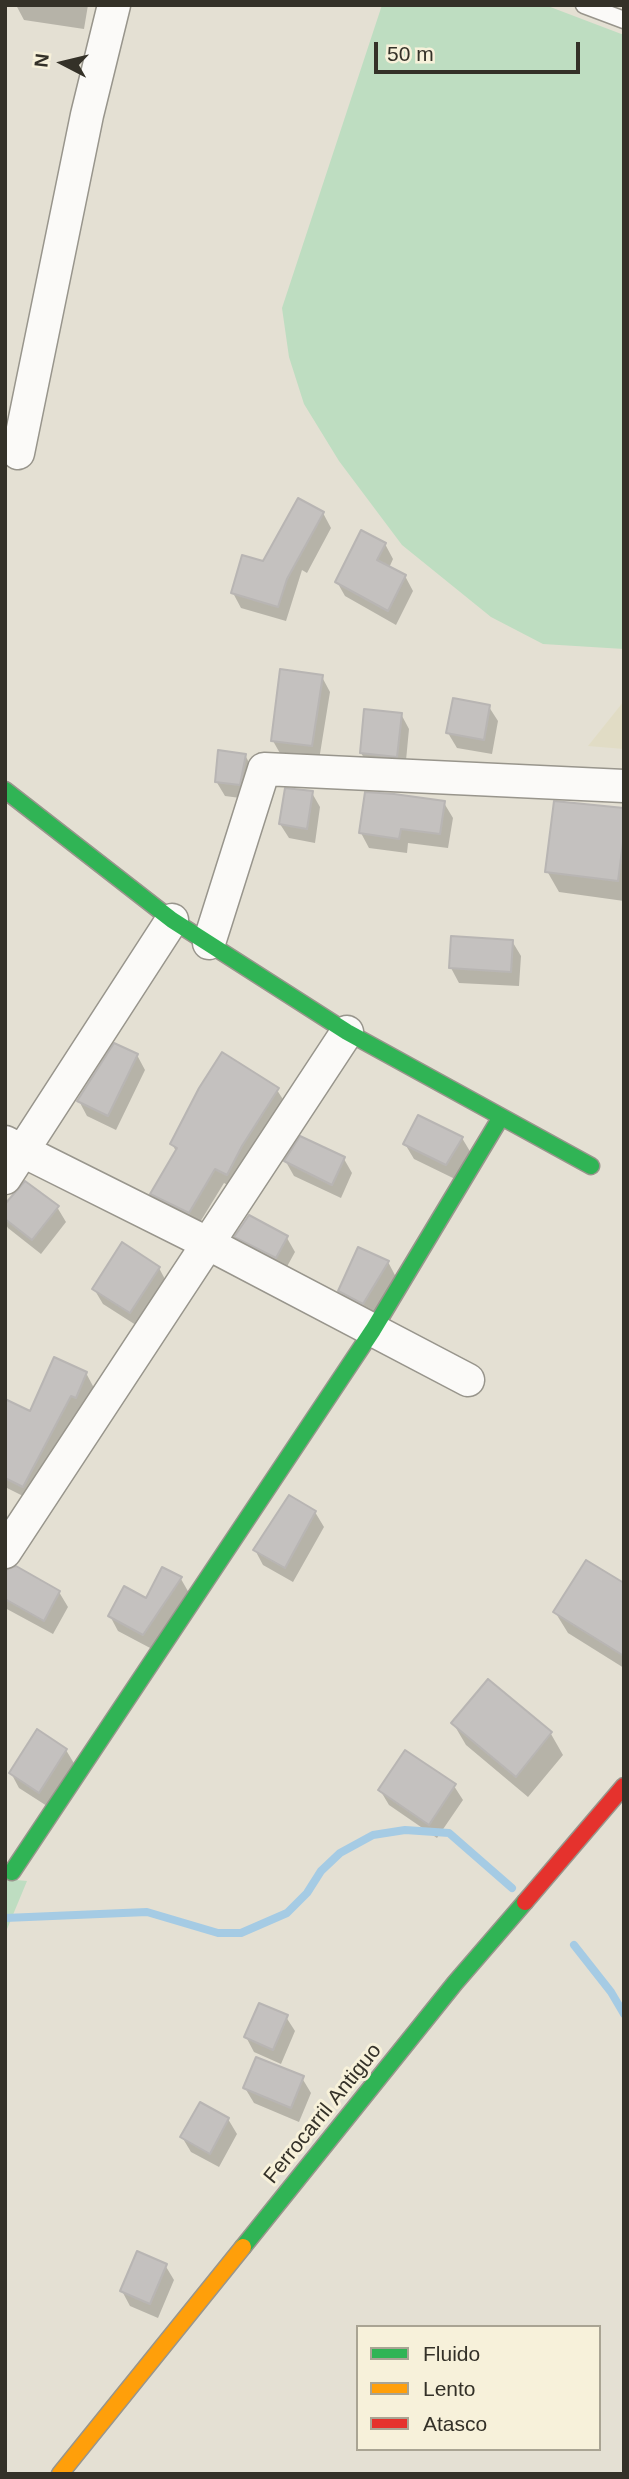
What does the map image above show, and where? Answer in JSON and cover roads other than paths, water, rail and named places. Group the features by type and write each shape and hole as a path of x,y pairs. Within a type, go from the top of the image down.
{"street":[{"path":"18,453 87,115 114,5"},
{"path":"208,943 264,769 624,786"},
{"path":"6,794 172,919 346,1032 592,1166"},
{"path":"5,1178 14,1146 172,919"},
{"path":"5,1552 346,1032"},
{"path":"12,1872 373,1330 501,1117"},
{"path":"14,1146 207,1243 468,1380"},
{"name":"Ferrocarril Antiguo","path":"60,2474 455,1983 624,1786"}],"lane":[{"path":"584,5 624,20"}],"waterway":[{"path":"5,1918 147,1912 218,1933 241,1933 287,1913 307,1893 321,1871 340,1853 373,1835 405,1830 449,1833 512,1888"},
{"path":"574,1945 611,1992 624,2014"}]}
